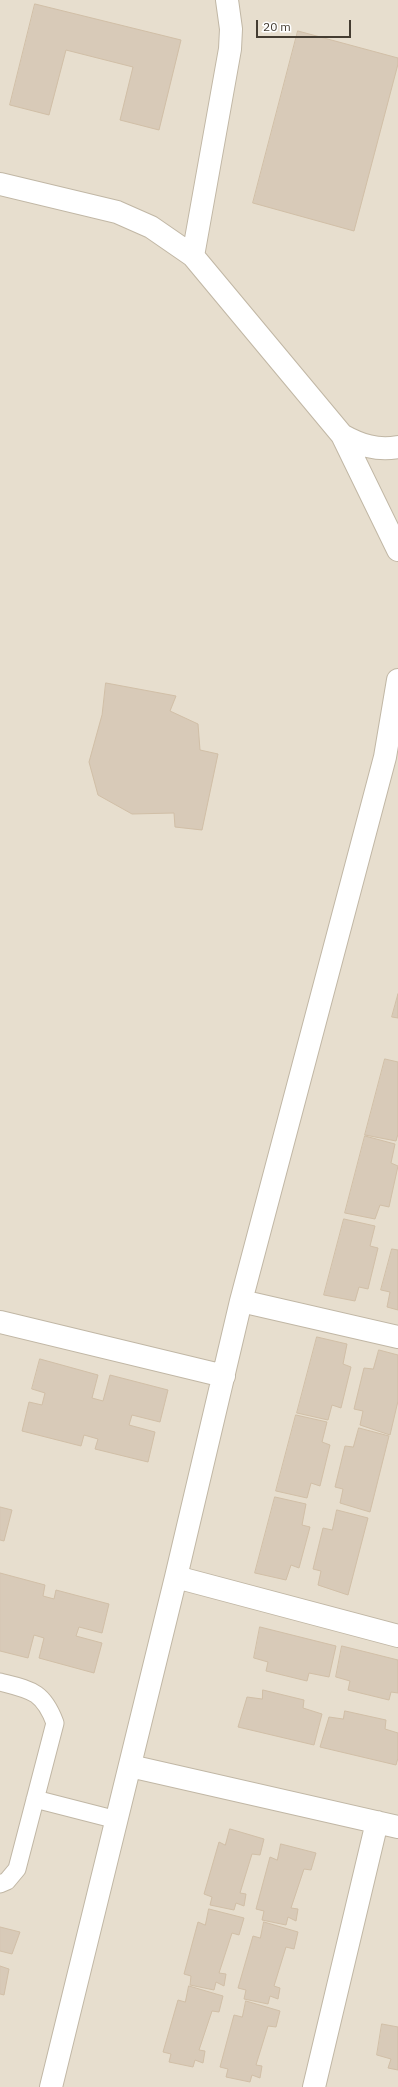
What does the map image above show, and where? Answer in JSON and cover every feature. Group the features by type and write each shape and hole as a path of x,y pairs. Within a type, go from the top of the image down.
{"street":[{"path":"194,256 230,49 231,29 227,0"},
{"path":"0,184 117,212 151,227 194,256 342,435 398,550"},
{"path":"342,435 359,444 378,448 398,447"},
{"path":"52,2087 176,1577 241,1301 392,758 398,680"},
{"path":"241,1301 398,1337"},
{"path":"0,1322 224,1376"},
{"path":"176,1577 398,1635"},
{"path":"130,1766 388,1825 314,2087"}],"lane":[{"path":"0,1682 35,1693 48,1706 55,1723 17,1869 7,1881 0,1884"},
{"path":"35,1799 117,1820"}],"shaded area":[{"path":"0,0 398,0 398,2087 0,2087"}],"building":[{"path":"35,4 181,40 159,130 120,120 133,67 66,50 49,115 10,105"},
{"path":"298,31 398,58 398,64 354,231 253,203"},
{"path":"106,683 176,696 170,711 198,724 200,750 218,754 202,830 175,827 174,813 132,814 98,795 89,762 102,715"},
{"path":"398,994 398,1018 392,1017"},
{"path":"385,1059 398,1062 398,1134 396,1141 365,1135"},
{"path":"365,1136 395,1144 391,1163 398,1166 389,1207 380,1205 375,1219 345,1213"},
{"path":"344,1219 375,1226 370,1246 378,1248 368,1289 359,1287 355,1301 324,1295"},
{"path":"392,1249 398,1250 398,1310 387,1307 390,1292 381,1290"},
{"path":"317,1337 347,1344 343,1364 351,1367 341,1408 332,1405 328,1420 297,1413"},
{"path":"379,1350 398,1355 398,1401 390,1435 360,1425 363,1411 354,1409 364,1368 373,1369"},
{"path":"40,1359 98,1375 92,1398 103,1401 110,1375 168,1390 160,1422 132,1415 129,1425 155,1432 148,1462 95,1449 98,1439 84,1435 81,1446 22,1431 29,1402 42,1405 45,1393 32,1389"},
{"path":"296,1415 327,1422 322,1442 330,1445 320,1486 311,1483 307,1498 276,1491"},
{"path":"359,1428 389,1436 370,1512 340,1503 343,1489 335,1487 345,1446 353,1447"},
{"path":"275,1497 306,1504 302,1525 310,1527 299,1568 291,1565 286,1580 255,1573"},
{"path":"0,1507 12,1510 4,1541 0,1540"},
{"path":"337,1510 368,1518 348,1595 318,1585 321,1571 313,1569 323,1528 332,1530"},
{"path":"0,1573 45,1585 43,1596 54,1599 56,1590 109,1604 102,1633 79,1627 76,1636 102,1643 94,1673 39,1658 44,1638 34,1635 28,1658 0,1651"},
{"path":"260,1627 336,1646 329,1677 309,1673 307,1681 266,1671 268,1662 254,1658"},
{"path":"342,1646 398,1660 398,1693 391,1692 389,1700 348,1690 350,1681 336,1677"},
{"path":"263,1690 304,1700 303,1708 322,1714 314,1745 238,1727 247,1697 262,1699"},
{"path":"345,1711 386,1720 385,1729 398,1733 398,1758 396,1765 320,1747 329,1717 343,1719"},
{"path":"230,1829 264,1839 260,1855 252,1854 240,1893 246,1894 244,1906 236,1903 234,1910 210,1905 212,1897 204,1894 219,1842 225,1845"},
{"path":"281,1844 316,1853 311,1870 304,1869 291,1908 298,1909 296,1921 288,1917 286,1925 262,1920 264,1911 256,1909 270,1857 277,1860"},
{"path":"209,1909 244,1918 239,1935 232,1933 219,1973 226,1974 224,1986 216,1982 214,1990 190,1985 191,1976 184,1974 198,1922 205,1925"},
{"path":"264,1922 298,1932 294,1949 286,1947 274,1986 280,1988 278,1999 270,1996 268,2004 244,1999 246,1990 238,1988 253,1936 260,1938"},
{"path":"0,1927 20,1932 12,1954 0,1951"},
{"path":"0,1966 9,1969 4,1995 0,1994"},
{"path":"189,1986 223,1996 219,2012 212,2011 199,2050 205,2051 203,2063 195,2060 193,2067 169,2062 171,2054 163,2052 178,2000 185,2002"},
{"path":"246,2001 280,2011 276,2027 268,2026 256,2065 262,2066 260,2078 252,2075 250,2082 226,2077 228,2069 220,2067 234,2015 242,2017"},
{"path":"382,2024 398,2027 398,2070 388,2068 391,2059 377,2055"}]}
